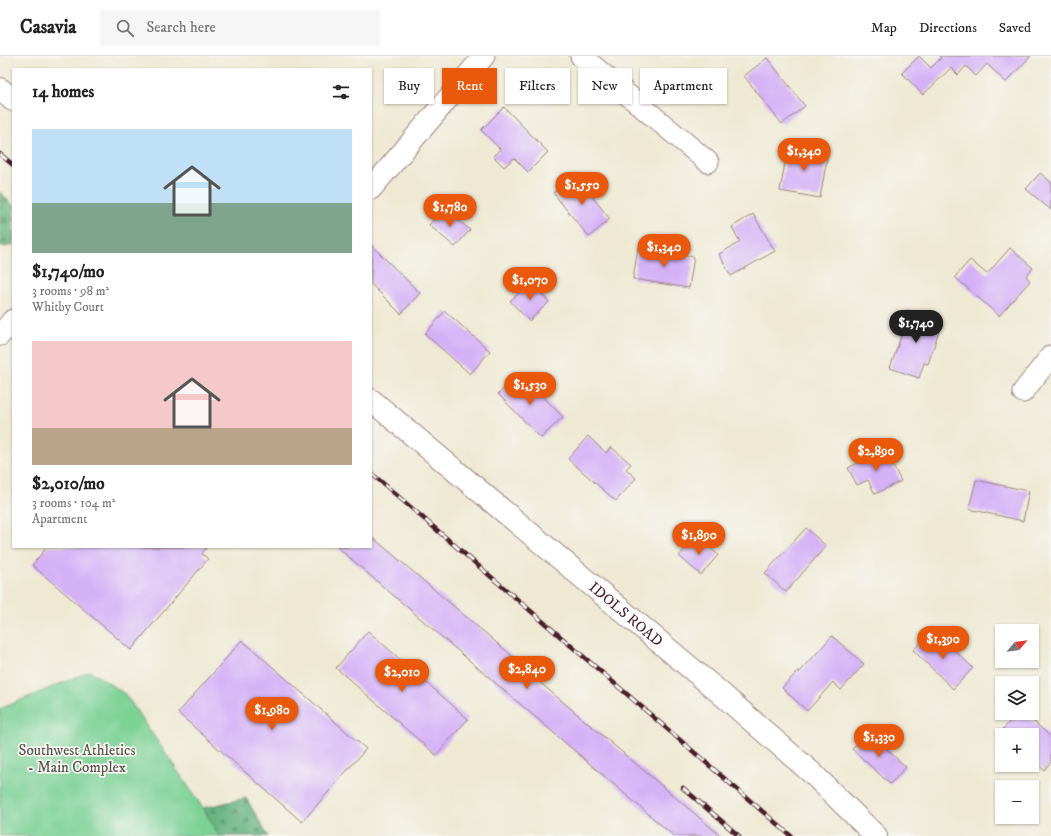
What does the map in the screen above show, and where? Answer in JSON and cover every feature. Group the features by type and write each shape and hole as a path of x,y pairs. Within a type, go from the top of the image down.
{"street":[{"path":"372,188 484,56"},
{"path":"581,56 708,162"},
{"path":"0,89 12,99"},
{"path":"0,335 12,321"},
{"path":"1023,392 1051,356"},
{"name":"IDOLS ROAD","path":"372,401 718,691 813,774 876,836"}],"green space":[{"path":"0,192 12,204 12,245 5,247 0,245"},
{"name":"Southwest Athletics - Main Complex","path":"90,671 125,694 203,808 219,836 0,836 0,709"},
{"path":"246,798 268,836 219,836 203,808"}],"building":[{"path":"919,56 931,68 941,58 939,56 1031,56 1006,82 987,64 976,76 966,66 958,75 951,68 923,95 902,73"},
{"path":"767,58 805,106 782,124 744,76"},
{"path":"504,107 548,152 528,172 514,158 504,167 493,156 500,149 481,130"},
{"path":"788,146 828,153 820,198 780,191"},
{"path":"1040,173 1051,182 1051,210 1026,189"},
{"path":"575,175 610,219 589,237 553,193"},
{"path":"444,208 470,230 455,247 429,225"},
{"path":"753,214 775,251 731,276 719,254 740,242 732,227"},
{"path":"372,246 420,293 401,314 372,285"},
{"path":"638,248 694,257 689,288 633,279"},
{"path":"1010,248 1033,268 1026,276 1030,281 999,316 955,277 970,260 987,274"},
{"path":"531,282 549,302 529,321 510,301"},
{"path":"907,310 942,322 928,364 924,363 919,378 890,368 905,325 902,324"},
{"path":"445,311 490,351 470,374 425,334"},
{"path":"520,373 563,417 541,438 498,394"},
{"path":"588,436 606,453 611,447 631,464 626,469 636,478 616,501 568,459"},
{"path":"884,449 901,481 875,494 868,480 857,485 848,468"},
{"path":"976,480 1029,491 1023,521 969,509"},
{"path":"806,528 826,546 786,592 765,573"},
{"path":"697,536 718,555 701,575 679,556"},
{"path":"372,537 538,678 537,680 721,836 674,836 338,548 372,548"},
{"path":"46,548 206,548 202,554 208,559 131,650 32,565"},
{"path":"368,631 468,719 436,755 336,668"},
{"path":"931,633 941,643 944,640 973,668 953,689 913,650"},
{"path":"832,636 864,664 841,690 833,682 807,711 782,688 798,671 799,673"},
{"path":"242,640 366,749 302,822 178,713"},
{"path":"1011,720 1032,720 1051,737 1051,762 1044,770 1039,765 1039,728 1004,728"},
{"path":"868,732 906,767 890,784 852,749"}],"railway":[{"path":"0,154 12,164"},
{"path":"372,474 791,836"},
{"path":"683,788 739,836"}]}
